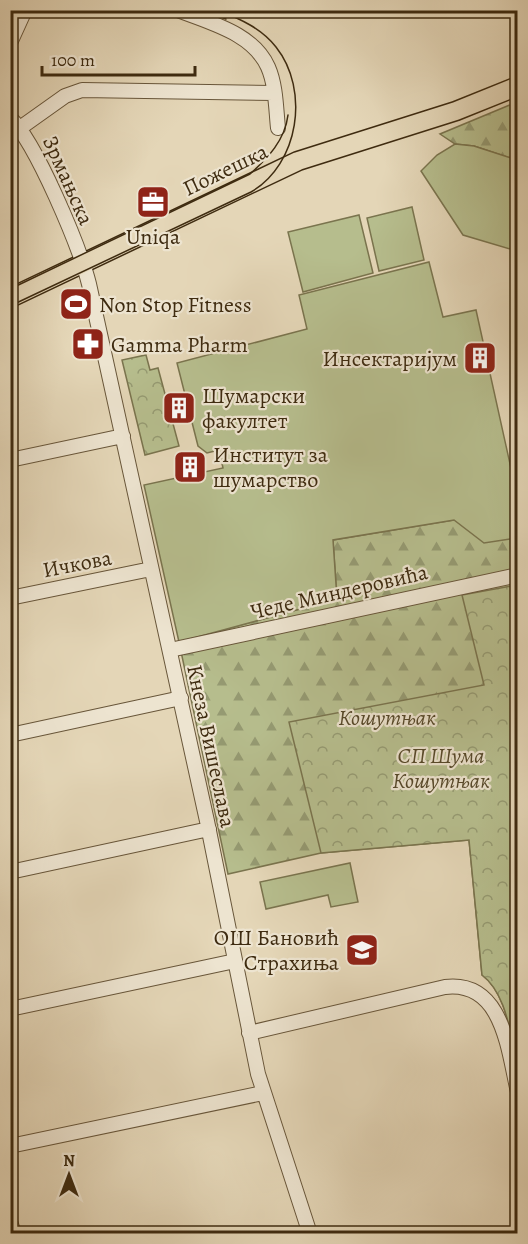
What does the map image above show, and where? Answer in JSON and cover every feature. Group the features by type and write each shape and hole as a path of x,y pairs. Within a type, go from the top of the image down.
{"main road":[{"name":"Пожешка","path":"10,298 298,160 470,106 518,86"}],"street":[{"path":"10,43 25,10"},
{"path":"178,10 224,28 250,44 268,67 278,128"},
{"path":"15,123 65,96 82,90 274,93"},
{"name":"Зрмањска","path":"15,123 83,264"},
{"name":"Кнеза Вишеслава","path":"83,264 181,698 263,1093 310,1233"},
{"path":"10,460 123,436"},
{"name":"Ичкова","path":"10,598 151,569"},
{"name":"Чеде Миндеровића","path":"170,650 518,575"},
{"path":"10,735 181,698"},
{"path":"10,872 209,829"},
{"path":"10,1009 235,961"},
{"path":"249,1033 445,987 464,986 486,998 494,1010 505,1038 518,1092"},
{"path":"10,1146 263,1093"},
{"path":"10,1221 14,1233"}],"green space":[{"path":"517,102 517,160 474,146 455,144 440,134"},
{"path":"455,144 474,146 517,160 517,251 463,235 421,171 437,155"},
{"path":"412,207 424,260 379,271 367,218"},
{"path":"359,215 373,273 303,292 288,232"},
{"path":"429,262 443,317 476,310 514,482 517,481 517,538 484,543 454,520 333,540 337,599 179,642 144,485 223,468 219,450 207,453 198,446 177,363 307,329 299,295"},
{"path":"146,355 150,370 158,368 179,446 145,455 122,360"},
{"name":"Кошутњак","path":"454,520 517,538 517,1060 502,1003 497,992 482,975 469,840 321,853 228,874 179,642 337,599 333,540"},
{"name":"СП Шума Кошутњак","path":"517,585 517,1060 502,1003 497,992 482,975 469,840 321,853 289,722 484,685 462,595"},
{"path":"350,863 358,902 331,907 328,895 266,909 260,882"}],"tram line":[{"path":"204,10 226,19"},
{"path":"10,306 251,192 280,164 289,145 296,104 287,64 264,34 218,10"},
{"path":"10,289 250,174 275,148 283,133 288,115"}],"place":[{"name":"Uniqa","path":"153,202"},
{"name":"Non Stop Fitness","path":"76,304"},
{"name":"Gamma Pharm","path":"88,344"},
{"name":"Инсектаријум","path":"480,358"},
{"name":"Шумарски факултет","path":"179,408"},
{"name":"Институт за шумарство","path":"190,467"},
{"name":"ОШ Бановић Страхиња","path":"362,950"}]}
